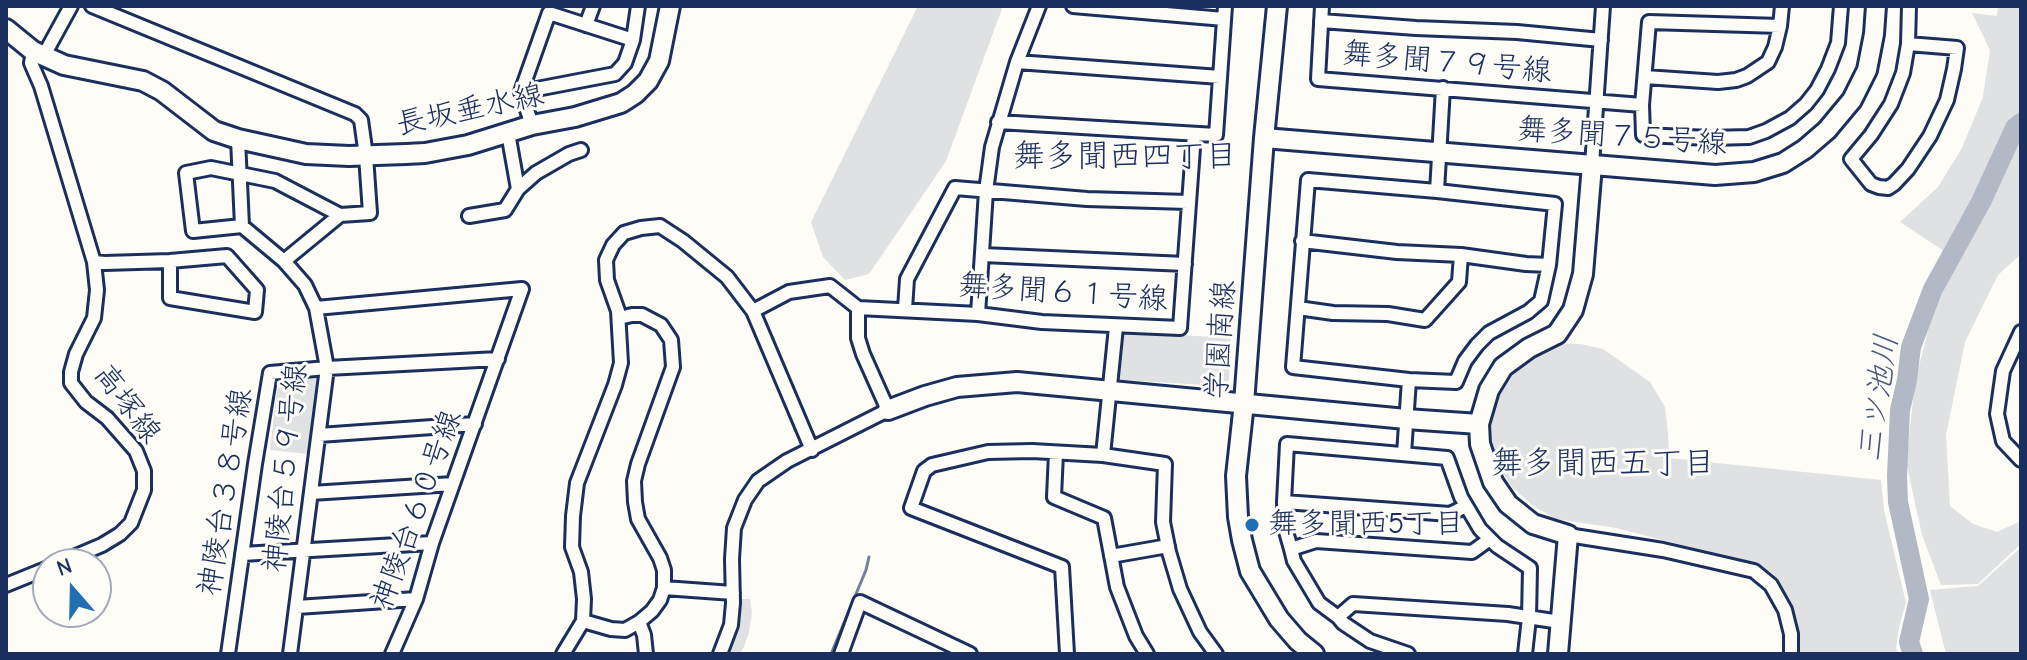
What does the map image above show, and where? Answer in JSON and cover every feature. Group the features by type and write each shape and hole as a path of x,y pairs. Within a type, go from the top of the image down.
{"street":[{"path":"38,54 71,6"},
{"path":"92,6 355,114 361,120 370,213 340,215 275,181 241,174 211,168 186,173 193,231 242,226 241,174 238,139"},
{"path":"586,25 593,6"},
{"path":"521,92 615,74 625,63 633,40 638,6"},
{"name":"長坂垂水線","path":"6,29 38,54 64,65 143,81 162,91 214,131 306,154 366,156 425,153 468,145 621,103 648,81 659,61 670,6"},
{"path":"978,314 992,147 1017,62 1039,6"},
{"path":"998,122 1216,135 1224,13 1073,6"},
{"name":"学園南線","path":"1277,6 1236,476 1242,540 1250,571 1279,619 1314,654"},
{"name":"舞多聞７９号線","path":"1322,6 1318,79 1642,105"},
{"path":"1603,6 1583,274 1573,310 1557,334 1529,348 1503,367 1489,390 1479,424 1480,444 1493,482 1508,504 1533,524 1568,535 1663,550 1754,571 1771,585 1785,610 1791,634 1791,654"},
{"path":"1645,77 1718,82 1747,76 1768,62 1775,47 1782,6"},
{"path":"1780,26 1649,22 1642,105 1643,135 1749,137 1790,118 1817,90 1828,69 1838,43 1841,6"},
{"name":"舞多聞７５号線","path":"1264,138 1715,175 1754,172 1783,163 1805,149 1827,130 1852,100 1867,70 1876,6"},
{"path":"1908,44 1957,48 1954,69 1947,100 1930,136 1894,184 1888,188 1879,187 1871,184 1851,159 1891,104 1903,73 1909,6"},
{"path":"532,125 521,92 550,10 633,40"},
{"path":"1321,21 1601,40"},
{"name":"高塚線","path":"38,54 31,63 46,101 94,262 97,290 94,318 76,354 71,383 136,451 144,471 144,490 131,523 120,534 95,548"},
{"path":"1017,62 1220,77"},
{"path":"1437,191 1443,88"},
{"path":"508,133 518,189"},
{"name":"舞多聞６１号線","path":"858,308 978,314 1116,327 1180,328 1194,134"},
{"path":"469,216 505,210 518,189 536,173 581,150"},
{"path":"1308,180 1555,204 1549,265 1541,301 1528,312 1489,333 1465,361 1456,382 1293,367 1302,241 1308,180"},
{"path":"905,309 907,279 955,188 1087,199 1188,202"},
{"path":"284,261 340,215"},
{"name":"神陵台５９号線","path":"242,226 284,261 305,285 316,308 327,368 290,654"},
{"path":"563,654 583,621 581,572 572,547 577,483 621,363 619,318 607,280 606,260 613,245 624,233 660,226 727,277 753,311 812,450"},
{"path":"1302,241 1549,265"},
{"path":"983,255 1185,264"},
{"path":"1298,308 1333,313 1388,314 1425,320 1459,282 1461,255"},
{"path":"94,262 170,261 227,256 257,290 255,312 170,304 170,261"},
{"path":"753,311 789,292 830,286 858,308 858,338 888,410"},
{"path":"316,308 522,289 498,359"},
{"path":"583,621 625,630 652,611 664,588 660,558 638,519 634,481 673,367 671,340 661,325 642,315 619,318"},
{"path":"1103,455 1116,327"},
{"path":"2021,332 2003,371 1997,414 2003,441 2021,460"},
{"name":"神陵台３８号線","path":"228,654 270,373 498,359"},
{"name":"神陵台６０号線","path":"392,654 416,599 432,543 498,359"},
{"path":"1404,454 1409,380"},
{"path":"720,654 731,625 734,528 745,500 758,481 787,461 888,410 925,396 957,387 1017,382 1479,424"},
{"path":"319,435 475,424"},
{"path":"1408,654 1370,641 1343,623 1319,603 1294,561 1285,528 1287,444 1447,458 1461,497 1480,529 1497,546 1530,568 1525,654"},
{"path":"1067,654 1062,567 911,508 924,471 932,465 988,452 1032,451 1103,455 1165,464 1163,522 1168,546 1180,589 1200,632 1216,654"},
{"path":"1056,453 1054,497 1104,518 1117,587 1136,636 1147,654"},
{"path":"311,493 453,484"},
{"path":"1284,502 1450,514 1466,506"},
{"path":"1558,654 1568,535"},
{"path":"1291,549 1316,541 1472,552 1490,539"},
{"path":"242,554 432,543"},
{"path":"1111,556 1168,546"},
{"path":"6,585 32,574"},
{"path":"664,588 733,593"},
{"path":"297,607 416,599"},
{"path":"841,654 860,602 970,654"},
{"path":"1338,617 1353,604 1508,614 1560,622"},
{"path":"639,622 646,654"}],"shaded area":[{"path":"918,6 1003,6 946,161 869,274 845,280 823,257 811,222"},
{"path":"1998,6 2021,6 2021,254 1998,275 1965,342 1946,435 1950,506 1973,524 1997,532 2021,521 2021,544 1978,584 1941,585 1922,535 1906,462 1915,382 1929,327 1956,259 1900,222 1938,187 1962,148 1983,97 1990,50 1972,13 1997,16"},
{"path":"1128,332 1231,338 1229,380 1223,386 1121,380 1117,375 1120,337"},
{"path":"1554,343 1603,349 1650,382 1665,407 1669,458 1881,480 1884,510 1906,603 1899,627 1896,649 1899,654 1799,654 1792,608 1780,587 1761,569 1736,559 1616,528 1556,519 1532,505 1511,486 1498,466 1490,440 1489,415 1497,392 1510,373 1530,356"},
{"path":"319,378 308,454 270,450 277,389 291,379"},
{"path":"2021,547 2021,654 1946,654 1930,590 1978,586"},
{"path":"740,599 750,599 752,613 749,632 739,654 727,654 738,620"}],"waterway":[{"name":"三ツ池川","path":"1913,654 1909,642 1919,599 1898,502 1897,476 1900,410 1911,347 1933,289 1981,202 2015,128 2021,123"},
{"path":"831,654 869,557"}],"place":[{"name":"舞多聞西5丁目","path":"1252,525"}],"district":[{"name":"舞多聞西四丁目","path":"1125,157"},
{"name":"舞多聞西五丁目","path":"1603,464"}]}
